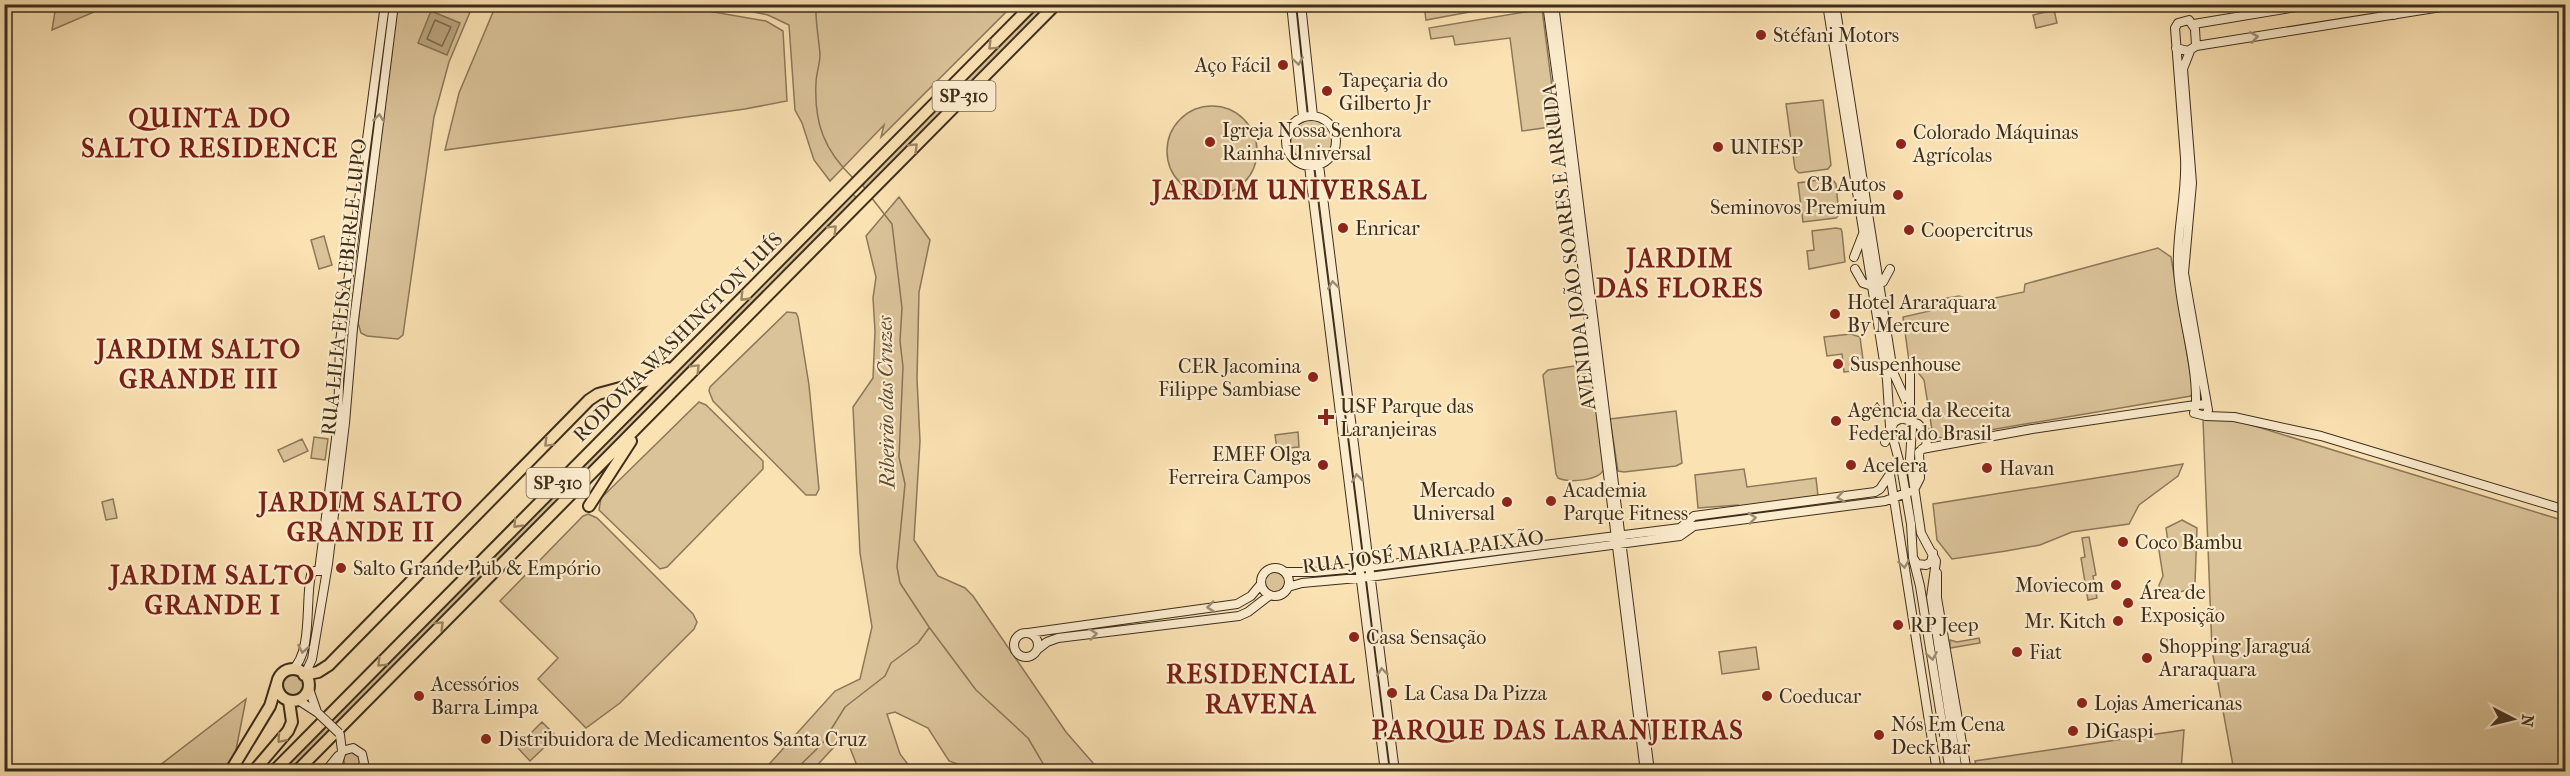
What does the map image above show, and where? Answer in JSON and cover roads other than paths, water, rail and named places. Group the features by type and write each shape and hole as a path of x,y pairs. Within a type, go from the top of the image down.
{"highway":[{"name":"RODOVIA WASHINGTON LUÍS","path":"273,771 1033,4"},
{"name":"RODOVIA WASHINGTON LUÍS","path":"296,771 1056,4"},
{"path":"230,771 270,706 282,674 292,670 304,674 318,672 329,665 589,400 598,394 646,381 683,358"},
{"path":"589,506 624,450 670,394"},
{"path":"236,771 272,712 291,700 304,696 308,686 304,674"},
{"path":"277,683 279,694 291,700"},
{"path":"253,771 291,726 291,700"}],"street":[{"name":"RUA LILIA ELISA EBERLE LUPO","path":"323,572 338,423 340,342 385,4"},
{"name":"RUA LILIA ELISA EBERLE LUPO","path":"323,572 345,423 351,344 394,4"},
{"path":"1290,4 1303,117"},
{"path":"1300,4 1313,116"},
{"name":"AVENIDA JOÃO SOARES E ARRUDA","path":"1547,4 1556,47 1576,195 1650,771"},
{"name":"AVENIDA JOÃO SOARES E ARRUDA","path":"1554,4 1556,47"},
{"path":"1827,4 1864,233 1893,372 1910,410"},
{"path":"1835,4 1876,285 1890,427 1921,533 1933,552 1937,566 1937,598 1967,771"},
{"path":"2195,407 2194,372 2178,268 2186,175 2176,25 2189,20 2194,24 2314,4"},
{"path":"2390,4 2394,15"},
{"path":"2176,48 2183,51 2460,4"},
{"path":"2194,24 2193,49 2183,69 2192,183 2184,273 2206,409"},
{"path":"1313,116 1331,127 1336,143 1330,156 1319,165 1309,166 1302,164 1291,155 1286,140 1291,126 1303,117 1313,116"},
{"path":"1319,165 1395,771"},
{"path":"1309,166 1385,771"},
{"path":"1854,257 1864,233"},
{"path":"1856,269 1863,283 1876,285 1886,278 1890,269"},
{"path":"1910,372 1910,519 1913,558 1926,622 1950,771"},
{"path":"1923,449 2032,429 2172,408 2195,407 2321,436 2565,510"},
{"path":"1885,442 1890,427 1897,419 1911,420 1942,445"},
{"path":"1895,502 1910,492 1920,478 1919,456 1927,442 1928,434"},
{"name":"RUA JOSÉ MARIA PAIXÃO","path":"1285,572 1314,572 1619,540 1680,536 1691,531 1694,526 1878,502 1895,502 1890,474 1880,489 1875,492 1694,516 1680,528 1619,540 1369,577 1302,583 1288,587"},
{"path":"1895,502 1910,519"},
{"path":"1895,502 1937,771"},
{"name":"AVENIDA JOÃO SOARES E ARRUDA","path":"1619,540 1645,771"},
{"path":"1913,558 1917,564 1926,565 1931,562 1933,552"},
{"path":"1937,566 1930,589 1958,771"},
{"path":"1270,568 1281,569 1285,572 1289,582 1281,595 1270,595 1239,616 1054,639 1028,658 1015,652 1016,638 1028,633 1237,604 1251,596 1261,584 1263,574 1270,568"},
{"name":"RUA LILIA ELISA EBERLE LUPO","path":"292,670 298,665 304,650 311,574 323,572"},
{"path":"304,674 312,659 326,582 323,572"},
{"path":"310,584 319,587 326,582"},
{"path":"1261,584 1270,595"},
{"path":"1917,640 1918,633 1926,622"},
{"path":"1028,633 1037,639 1038,649"},
{"path":"308,686 309,695 318,713"},
{"path":"291,700 318,713 351,747 362,754 362,770"},
{"path":"340,734 341,753 338,763 343,771"},
{"path":"325,771 341,753 351,747"},
{"path":"332,771 343,771"}],"water":[{"path":"431,11 460,23 447,55 418,43"}],"waterway":[{"name":"Ribeirão das Cruzes","path":"816,4 820,55 816,80 819,123 828,146 853,178"},
{"name":"Ribeirão das Cruzes","path":"871,197 892,224 902,308 900,341 903,367 899,457 905,484 897,567 900,583 929,627 976,690 1028,738 1048,772"},
{"path":"793,772 822,744 845,707 885,676 891,663 918,643 929,628"}],"place":[{"name":"Stéfani Motors","path":"1761,35"},
{"name":"Aço Fácil","path":"1283,65"},
{"name":"Tapeçaria do Gilberto Jr","path":"1327,91"},
{"name":"Igreja Nossa Senhora Rainha Universal","path":"1210,142"},
{"name":"Colorado Máquinas Agrícolas","path":"1901,144"},
{"name":"UNIESP","path":"1718,147"},
{"name":"CB Autos Seminovos Premium","path":"1898,195"},
{"name":"Enricar","path":"1343,228"},
{"name":"Coopercitrus","path":"1909,230"},
{"name":"Hotel Araraquara By Mercure","path":"1835,314"},
{"name":"Suspenhouse","path":"1838,364"},
{"name":"CER Jacomina Filippe Sambiase","path":"1313,377"},
{"name":"USF Parque das Laranjeiras","path":"1326,417"},
{"name":"Agência da Receita Federal do Brasil","path":"1836,421"},
{"name":"EMEF Olga Ferreira Campos","path":"1323,465"},
{"name":"Acelera","path":"1851,465"},
{"name":"Havan","path":"1987,468"},
{"name":"Academia Parque Fitness","path":"1551,501"},
{"name":"Mercado Universal","path":"1507,502"},
{"name":"Coco Bambu","path":"2123,542"},
{"name":"Salto Grande Pub & Empório","path":"341,568"},
{"name":"Moviecom","path":"2116,585"},
{"name":"Área de Exposição","path":"2128,603"},
{"name":"Mr. Kitch","path":"2118,621"},
{"name":"RP Jeep","path":"1898,625"},
{"name":"Casa Sensação","path":"1354,637"},
{"name":"Fiat","path":"2017,652"},
{"name":"Shopping Jaraguá Araraquara","path":"2147,658"},
{"name":"La Casa Da Pizza","path":"1392,693"},
{"name":"Acessórios Barra Limpa","path":"419,696"},
{"name":"Coeducar","path":"1767,696"},
{"name":"Lojas Americanas","path":"2082,703"},
{"name":"DiGaspi","path":"2073,731"},
{"name":"Nós Em Cena Deck Bar","path":"1879,735"},
{"name":"Distribuidora de Medicamentos Santa Cruz","path":"486,739"}],"district":[{"name":"QUINTA DO SALTO RESIDENCE","path":"210,133"},
{"name":"JARDIM UNIVERSAL","path":"1290,190"},
{"name":"JARDIM DAS FLORES","path":"1680,273"},
{"name":"JARDIM SALTO GRANDE III","path":"199,364"},
{"name":"JARDIM SALTO GRANDE II","path":"361,517"},
{"name":"JARDIM SALTO GRANDE I","path":"213,590"},
{"name":"RESIDENCIAL RAVENA","path":"1261,689"},
{"name":"PARQUE DAS LARANJEIRAS","path":"1558,730"}]}
